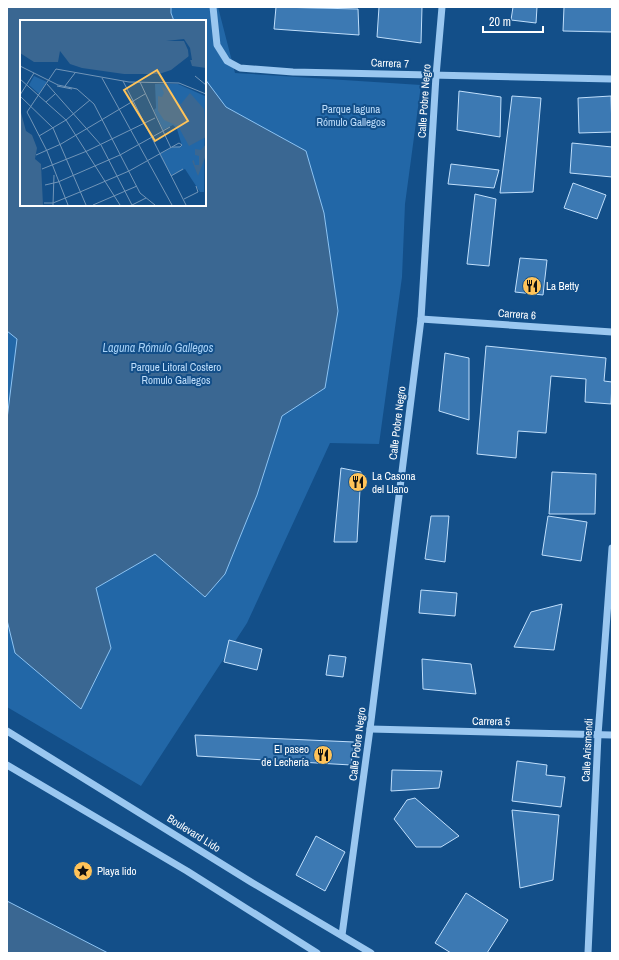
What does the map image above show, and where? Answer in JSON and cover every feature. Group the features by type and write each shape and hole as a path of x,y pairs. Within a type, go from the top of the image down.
{"street":[{"name":"Carrera 7","path":"213,7 217,45 227,61 240,68 293,72 612,79"},
{"name":"Calle Pobre Negro","path":"342,935 370,730 421,319 436,76 442,7"},
{"name":"Carrera 6","path":"421,319 612,332"},
{"name":"Calle Arismendi","path":"588,953 598,735 612,548"},
{"name":"Carrera 5","path":"370,730 612,735"},
{"name":"Boulevard Lido","path":"7,731 251,882 371,953"},
{"path":"7,765 187,871 317,953"}],"green space":[{"name":"Laguna Rómulo Gallegos","path":"7,7 218,7 235,73 421,85 405,204 402,277 379,444 330,443 247,623 141,786 7,707"}],"water":[{"name":"Laguna Rómulo Gallegos","path":"7,7 171,7 174,20 20,20 20,206 206,206 206,80 226,107 306,151 324,213 338,311 325,388 282,416 257,495 225,574 205,597 155,554 96,588 111,648 81,709 15,653 7,620 7,419 17,339 7,331"},
{"path":"7,901 108,953 7,953"}],"building":[{"path":"276,7 358,9 359,35 274,29"},
{"path":"379,7 422,7 421,43 377,37"},
{"path":"513,7 537,7 536,23 511,20"},
{"path":"564,7 612,7 612,32 563,31"},
{"path":"459,91 501,97 500,137 457,130"},
{"path":"512,96 541,98 533,192 500,193"},
{"path":"611,96 612,132 579,133 578,98"},
{"path":"572,143 612,147 612,177 570,173"},
{"path":"451,164 499,170 494,188 448,184"},
{"path":"573,183 606,195 597,219 564,208"},
{"path":"475,194 496,199 489,266 467,264"},
{"path":"520,258 547,260 543,295 515,292"},
{"path":"486,346 606,358 604,381 612,382 611,404 585,402 586,379 551,376 546,433 518,431 516,458 477,454"},
{"path":"445,353 469,358 469,420 439,411"},
{"path":"341,468 361,472 357,542 334,542"},
{"path":"552,472 596,474 595,514 549,514"},
{"path":"431,516 449,516 445,562 425,559"},
{"path":"548,516 587,522 581,561 542,555"},
{"path":"421,590 457,593 455,616 419,613"},
{"path":"562,604 554,650 514,647 531,612"},
{"path":"229,640 262,649 257,670 224,662"},
{"path":"329,655 346,657 343,677 326,675"},
{"path":"422,659 471,664 476,694 423,689"},
{"path":"195,735 354,742 351,765 197,756"},
{"path":"517,761 547,765 546,775 565,777 561,807 512,801"},
{"path":"392,770 442,771 439,788 391,791"},
{"path":"415,798 459,836 441,847 416,847 394,819 407,800"},
{"path":"512,810 559,815 553,880 520,888"},
{"path":"316,836 345,852 325,891 296,875"},
{"path":"466,893 508,920 487,953 451,953 435,943"}],"place":[{"name":"La Betty","path":"532,286"},
{"name":"La Casona del Llano","path":"358,482"},
{"name":"El paseo de Lechería","path":"323,755"},
{"name":"Playa lido","path":"83,871"}],"park label":[{"name":"Parque laguna Rómulo Gallegos","path":"351,115"},
{"name":"Parque Litoral Costero Romulo Gallegos","path":"176,373"}]}
